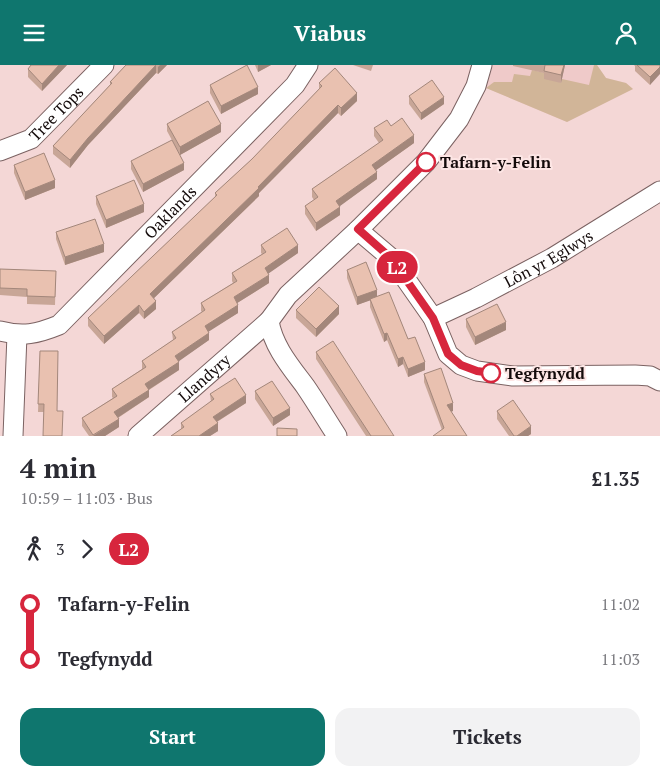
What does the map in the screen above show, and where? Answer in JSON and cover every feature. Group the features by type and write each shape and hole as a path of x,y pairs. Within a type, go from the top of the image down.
{"street":[{"name":"Tree Tops","path":"0,151 32,139 104,65"},
{"name":"Oaklands","path":"13,436 9,333 40,333 59,325 296,85 308,65"},
{"name":"Llandyry","path":"138,436 269,321 288,295 426,162 459,119 476,86 482,65"},
{"name":"Lôn yr Eglwys","path":"433,318 476,298 552,258 660,191"},
{"path":"358,229 391,258 433,318 448,354 461,365 477,371 513,376 635,375 650,376 660,381"},
{"path":"269,321 271,333 287,363 337,436"}],"shaded area":[{"path":"493,65 597,65 606,78 626,83 633,89 567,122 486,88"},
{"path":"594,65 597,65 606,78 626,83 633,89 567,122 486,88 494,82 512,82 514,74 530,76 532,70 545,73 561,83 562,79 589,85"}],"building":[{"path":"31,65 59,65 42,84 28,69"},
{"path":"126,65 156,65 70,160 53,146 112,83 110,82"},
{"path":"247,65 258,87 221,106 210,85"},
{"path":"545,65 564,65 561,75 544,71"},
{"path":"637,65 660,65 660,67 650,77"},
{"path":"335,68 357,93 341,108 338,105 259,188 150,294 156,301 144,312 139,305 104,336 88,318 217,195 215,193 252,159 322,86 319,83"},
{"path":"432,80 444,97 421,113 409,96"},
{"path":"208,101 221,124 180,147 167,124"},
{"path":"402,118 414,135 372,165 377,172 336,201 340,207 316,223 305,206 318,197 312,189 383,140 374,128 387,120 391,126"},
{"path":"172,140 184,163 143,184 131,161"},
{"path":"44,153 55,180 25,192 14,165"},
{"path":"134,180 144,204 106,220 96,196"},
{"path":"95,219 104,244 65,257 56,232"},
{"path":"287,228 298,245 265,268 269,275 234,297 238,305 205,326 209,333 175,356 179,362 145,384 149,390 114,412 119,419 93,435 82,418 117,396 112,389 146,367 142,361 176,338 172,332 205,310 201,303 237,281 232,273 266,252 261,245"},
{"path":"366,262 377,290 357,297 347,270"},
{"path":"0,269 56,271 55,297 27,296 27,289 0,288"},
{"path":"319,287 339,306 316,329 296,310"},
{"path":"389,292 408,339 415,337 425,362 408,369 403,357 398,359 387,333 384,334 370,299"},
{"path":"497,304 506,322 475,337 466,319"},
{"path":"333,341 394,436 371,436 316,352"},
{"path":"40,351 58,351 57,411 63,411 62,436 43,436 44,404 38,404"},
{"path":"441,368 453,403 447,405 467,436 433,436 444,428 424,374"},
{"path":"235,378 246,395 213,417 218,423 199,436 171,436 184,427 181,423 214,399 210,394"},
{"path":"272,381 290,408 273,418 255,391"},
{"path":"513,400 531,426 517,436 514,436 497,411"},
{"path":"277,428 297,429 297,436 277,436"}],"bus line":[{"name":"L2","path":"426,162 358,229 391,258 433,318 448,354 461,365 477,371 491,373"}],"place":[{"name":"Tafarn-y-Felin","path":"426,162"},
{"name":"Tegfynydd","path":"491,373"}]}
